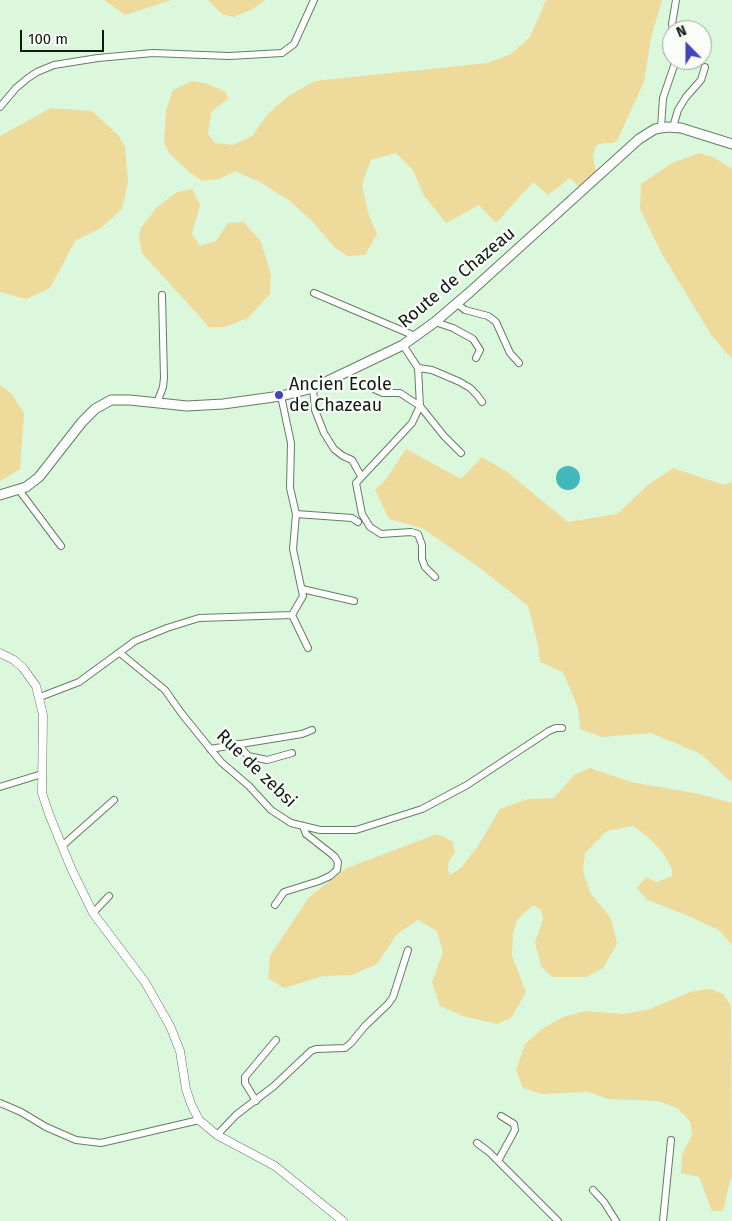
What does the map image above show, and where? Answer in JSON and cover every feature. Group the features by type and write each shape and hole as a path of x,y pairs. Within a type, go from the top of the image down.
{"main road":[{"name":"Route de Chazeau","path":"0,495 19,490 39,477 73,432 90,414 111,400 187,406 223,404 282,396 313,388 403,345 435,322 639,139 655,129 673,127 732,144"}],"street":[{"path":"0,107 16,88 28,78 54,65 98,58 153,53 229,56 282,53 294,44 314,0"},
{"path":"673,20 676,0"},
{"path":"661,127 663,98 673,70"},
{"path":"673,127 678,110 701,80 704,70"},
{"path":"314,293 415,336"},
{"path":"157,403 164,378 162,295"},
{"path":"456,303 465,310 488,316 496,322 510,353 519,363"},
{"path":"435,322 453,328 473,340 480,350 476,358"},
{"path":"403,345 418,368 420,406 412,423 356,483 362,514 370,527 381,534 411,532 418,534 422,545 422,559 425,567 435,577"},
{"path":"418,368 432,370 460,382 470,388 482,402"},
{"path":"313,388 315,410 324,433 334,449 352,460 361,476"},
{"path":"374,389 383,393 400,393 420,406 461,453"},
{"path":"282,396 291,443 290,488 296,514 293,548 303,596 292,615"},
{"path":"19,490 61,546"},
{"path":"296,514 352,518 358,522"},
{"path":"302,589 354,601"},
{"path":"292,615 308,648"},
{"path":"40,697 79,682 135,641 167,628 199,618 292,615"},
{"path":"0,653 14,660 23,668 36,686 43,714 42,794 45,802 62,846 93,913 145,982 162,1011 180,1052 186,1089 199,1120 217,1135 275,1166 343,1221"},
{"name":"Rue de zebsi","path":"120,653 165,690 210,749 271,810 291,823 320,830 356,830 422,809 467,785 549,731 562,728"},
{"path":"210,749 302,734 312,730"},
{"path":"238,744 248,756 267,760 292,753"},
{"path":"0,787 42,774"},
{"path":"62,846 114,800"},
{"path":"275,905 284,892 319,881 337,870 338,862 334,856 306,834 303,826"},
{"path":"93,913 109,896"},
{"path":"217,1135 236,1115 256,1101 311,1052 316,1049 345,1048 351,1043 393,997 408,950"},
{"path":"256,1101 245,1083 245,1077 276,1040"},
{"path":"0,1103 76,1140 101,1143 199,1120"},
{"path":"498,1161 514,1130 514,1124 501,1116"},
{"path":"663,1221 671,1140"},
{"path":"477,1144 489,1152 558,1221"},
{"path":"593,1190 604,1202 616,1221"}],"shaded area":[{"path":"104,0 171,0 125,15"},
{"path":"208,0 265,0 253,9 234,17 222,14"},
{"path":"546,0 662,0 651,38 644,82 617,141 596,145 593,157 596,171 579,187 570,178 548,195 533,182 496,223 479,205 446,223 424,196 413,170 396,153 371,160 362,184 368,213 377,234 365,255 347,256 333,246 314,223 290,201 260,182 235,171 219,179 203,181 190,173 169,153 164,143 166,110 173,90 191,81 205,83 224,91 229,98 211,112 208,134 215,143 233,145 252,136 267,115 288,96 315,81 487,63 511,54 530,37"},
{"path":"51,108 92,111 118,135 125,147 128,182 122,209 101,228 75,241 50,288 26,299 0,292 0,136"},
{"path":"699,153 713,157 732,169 732,359 712,336 662,254 640,209 641,184 672,163"},
{"path":"192,189 200,205 192,234 200,246 216,241 228,223 244,222 261,242 271,275 270,294 248,318 225,327 209,327 142,253 139,237 141,228 157,207 177,192"},
{"path":"0,385 11,393 24,413 20,469 0,481"},
{"path":"406,449 461,479 482,457 507,472 568,522 617,514 648,485 673,468 724,485 732,482 732,783 701,754 651,733 602,737 580,729 578,708 563,672 540,662 538,645 528,606 480,568 422,528 389,519 375,490 386,479"},
{"path":"590,768 631,782 699,794 732,803 732,945 719,930 647,900 637,888 646,877 657,882 672,876 672,869 663,853 648,837 633,826 607,831 585,853 583,872 591,894 611,918 617,944 603,968 586,977 552,977 541,966 535,942 543,919 541,910 533,905 517,920 513,934 512,956 526,992 511,1018 497,1024 463,1016 440,1006 432,982 443,952 437,931 418,920 397,934 377,964 352,975 323,976 284,988 268,978 270,956 309,897 347,868 437,834 452,841 455,852 448,863 450,875 461,868 478,846 500,809 528,799 554,798 574,775"},
{"path":"710,989 723,994 731,1006 732,1178 723,1211 712,1211 699,1177 681,1173 682,1155 692,1135 690,1121 677,1108 658,1101 608,1099 588,1092 542,1094 523,1088 516,1070 525,1044 542,1029 563,1017 585,1011 623,1014 650,1009 690,992"}],"water":[{"path":"568,466 576,470 580,478 576,486 568,490 560,486 556,478 560,470"}],"place":[{"name":"Ancien Ecole de Chazeau","path":"279,395"}]}
